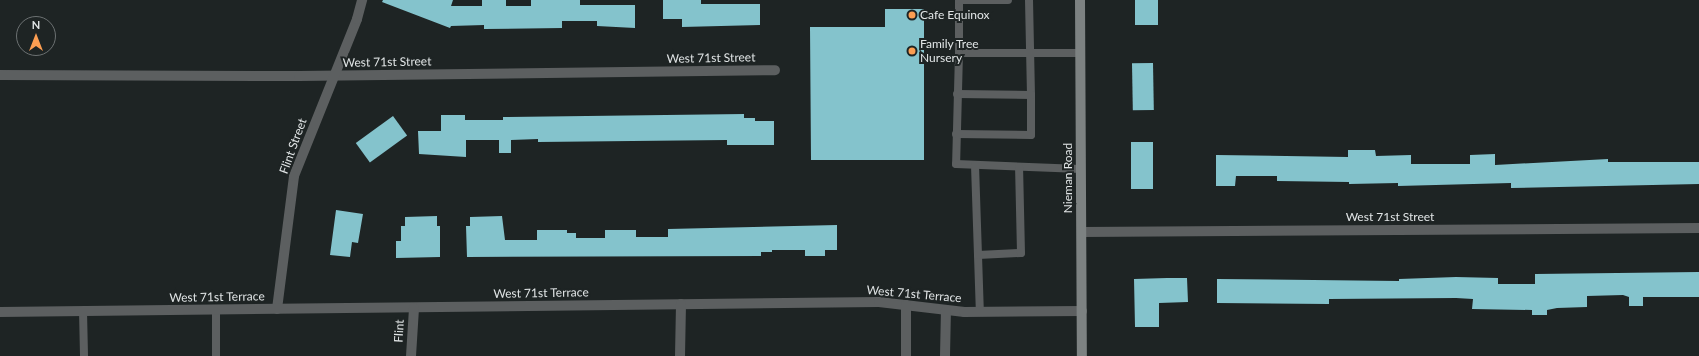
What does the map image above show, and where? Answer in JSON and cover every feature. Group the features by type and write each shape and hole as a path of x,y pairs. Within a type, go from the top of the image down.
{"main road":[{"name":"Nieman Road","path":"1080,0 1082,356"}],"street":[{"name":"Flint Street","path":"277,309 294,176 357,19 362,0"},
{"name":"West 71st Street","path":"0,75 334,76 775,70"},
{"name":"West 71st Street","path":"1082,232 1699,228"},
{"name":"West 71st Terrace","path":"0,312 879,302 946,310 980,312 1082,311"},
{"path":"680,356 681,304"},
{"path":"906,306 906,356"},
{"name":"Flint","path":"411,356 414,308"},
{"path":"945,356 946,310"}],"lane":[{"path":"1008,0 959,0 956,164 1081,169"},
{"path":"956,134 1031,135 1031,53 1029,0"},
{"path":"959,53 1080,53"},
{"path":"957,94 1031,95"},
{"path":"975,165 980,312"},
{"path":"978,255 1022,253 1019,166"},
{"path":"216,310 216,356"},
{"path":"83,311 84,356"}],"building":[{"path":"383,0 453,0 451,6 482,6 482,0 506,0 506,6 531,6 531,0 580,0 580,5 635,5 635,28 597,26 597,21 562,21 562,28 484,29 484,25 451,26 450,28 382,2"},
{"path":"663,0 701,0 701,4 760,4 760,25 682,27 682,19 663,19"},
{"path":"1135,0 1158,0 1158,25 1135,25"},
{"path":"885,9 924,9 924,160 811,160 810,27 885,27"},
{"path":"1132,63 1153,63 1154,110 1133,110"},
{"path":"744,114 744,118 755,118 755,121 774,121 774,145 727,145 727,140 538,142 538,139 511,140 511,153 499,153 499,140 466,140 466,157 419,154 418,131 441,131 441,115 465,115 465,120 503,120 503,117"},
{"path":"393,116 407,135 370,162 356,143"},
{"path":"1131,142 1153,142 1153,189 1131,189"},
{"path":"1348,150 1375,150 1376,156 1411,155 1411,164 1470,164 1470,155 1495,154 1495,165 1608,159 1608,162 1699,162 1699,184 1511,188 1511,183 1398,186 1398,183 1349,184 1349,182 1277,181 1277,176 1236,176 1235,186 1216,186 1216,155 1348,157"},
{"path":"336,210 363,214 358,243 352,242 350,257 330,255"},
{"path":"437,216 437,226 440,226 440,257 396,258 396,241 401,241 401,226 405,226 405,217"},
{"path":"502,216 505,240 537,240 537,230 567,230 567,233 576,233 576,238 605,238 605,230 636,230 636,237 668,237 668,229 837,225 837,250 825,250 825,256 805,256 805,250 772,250 772,252 761,252 761,256 467,257 466,226 470,226 470,217"},
{"path":"1699,272 1699,297 1643,297 1643,306 1629,306 1629,297 1623,295 1587,296 1587,307 1557,308 1547,310 1547,315 1532,315 1532,310 1472,309 1473,299 1456,298 1329,299 1329,304 1217,303 1217,279 1399,281 1399,279 1456,277 1498,278 1498,284 1535,284 1535,274"},
{"path":"1187,278 1188,302 1159,303 1159,327 1135,327 1134,279"}],"place":[{"name":"Cafe Equinox","path":"912,15"},
{"name":"Family Tree Nursery","path":"912,51"}]}
